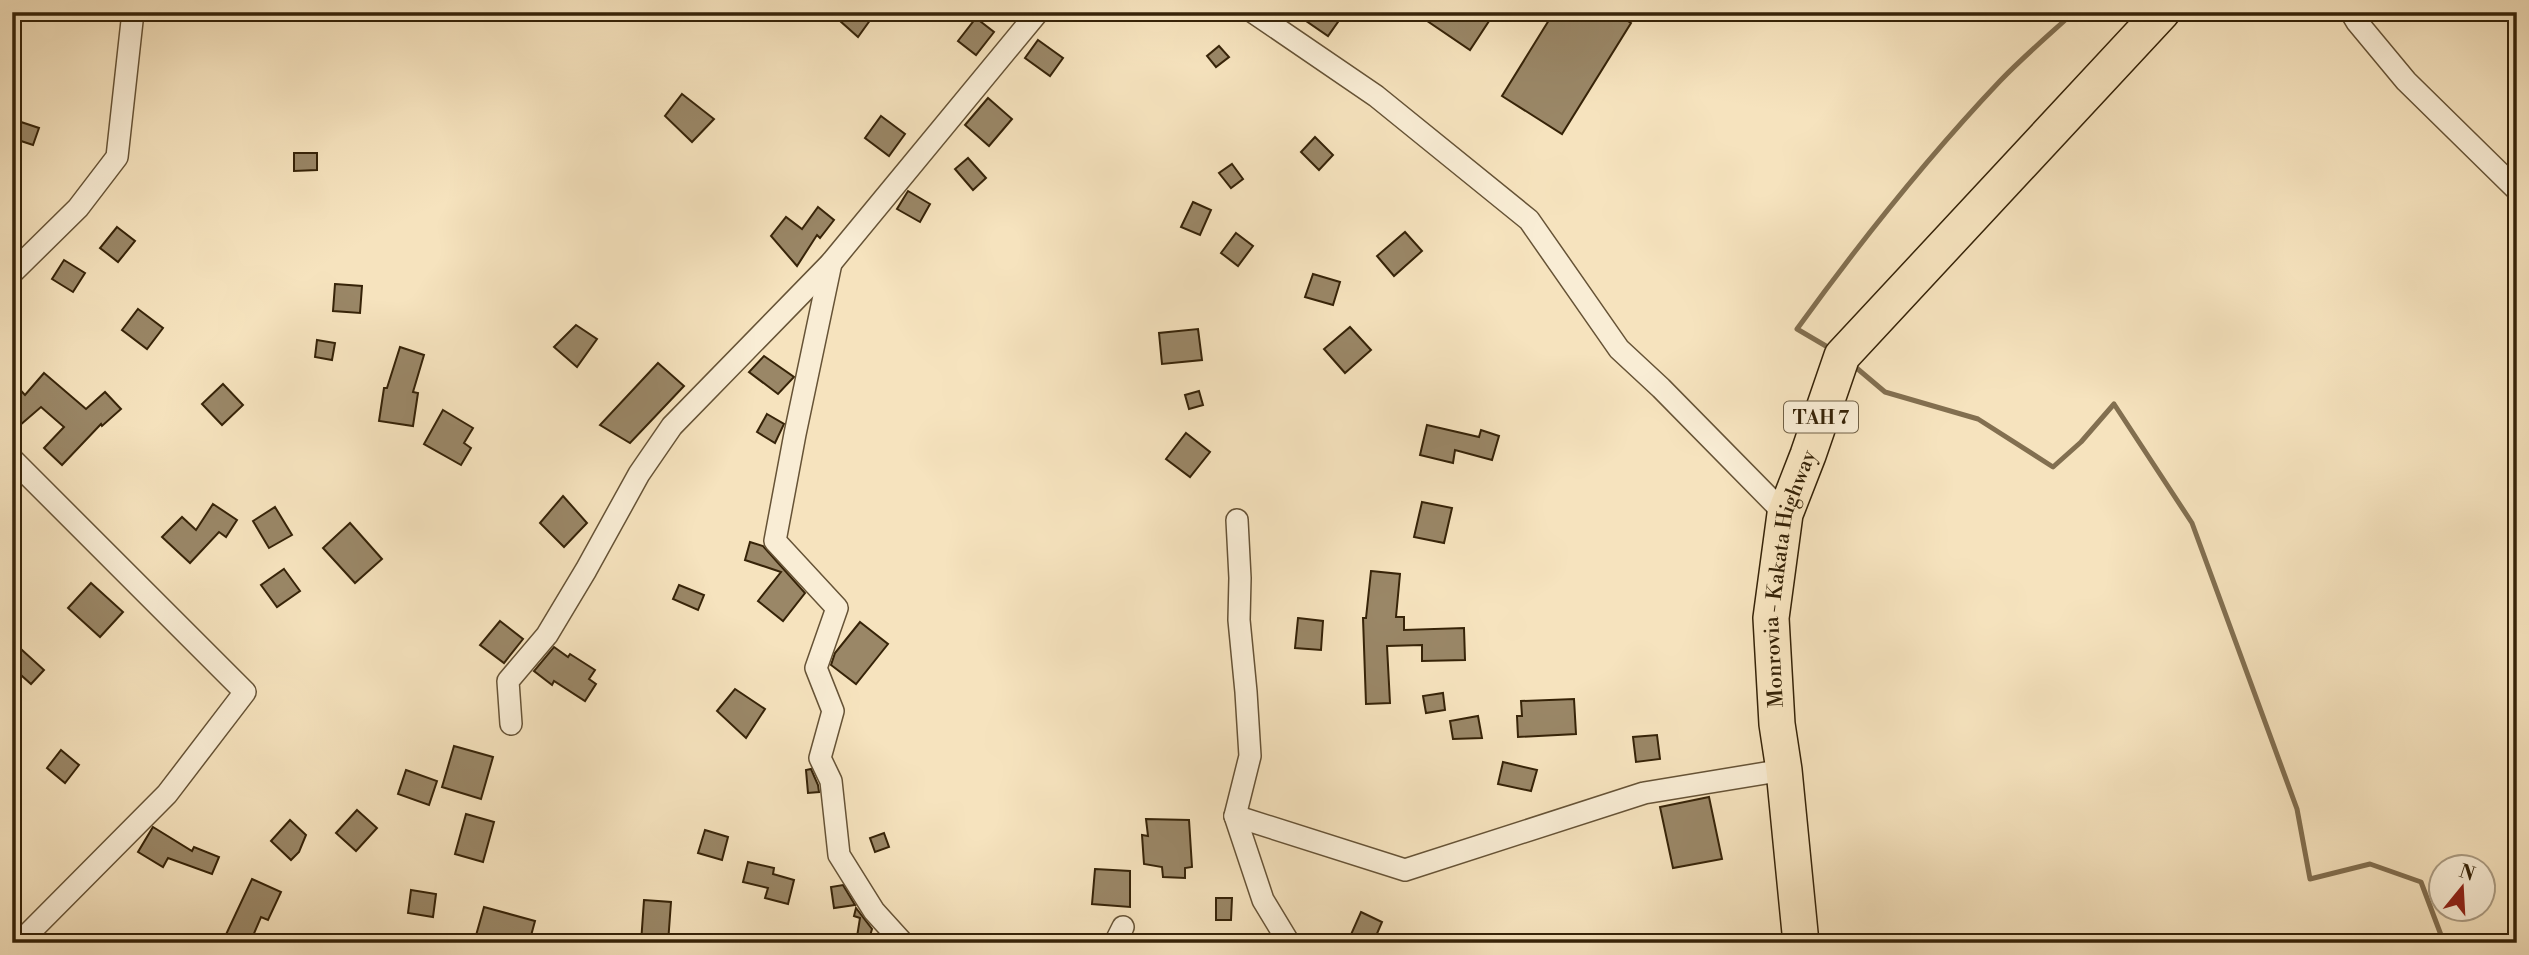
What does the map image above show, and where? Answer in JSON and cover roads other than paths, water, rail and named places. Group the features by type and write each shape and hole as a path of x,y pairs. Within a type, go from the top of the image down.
{"highway":[{"name":"Monrovia - Kakata Highway","path":"1801,943 1777,724 1771,618 1785,514 1842,356 2162,12"}],"street":[{"path":"12,273 78,208 117,157 133,12"},
{"path":"511,724 508,681 547,635 671,426 831,263 1038,12"},
{"path":"1253,12 1376,96 1529,220 1619,349 1785,514"},
{"path":"2351,12 2406,81 2517,190"},
{"path":"831,263 775,541 837,608 816,668 833,711 820,758 831,781 839,855 874,911 903,943"},
{"path":"12,459 245,692 167,794 19,943"},
{"path":"1237,520 1239,620 1250,756 1234,816 1263,900 1289,943"},
{"path":"1234,816 1405,870 1644,793 1784,770"}],"waterway":[{"path":"1831,349 1797,329 1919,171 2009,72 2074,12"},
{"path":"1853,365 1885,392 1978,419 2053,467 2081,442 2114,404 2192,523 2297,809 2310,879 2370,864 2421,882 2444,943"}]}
